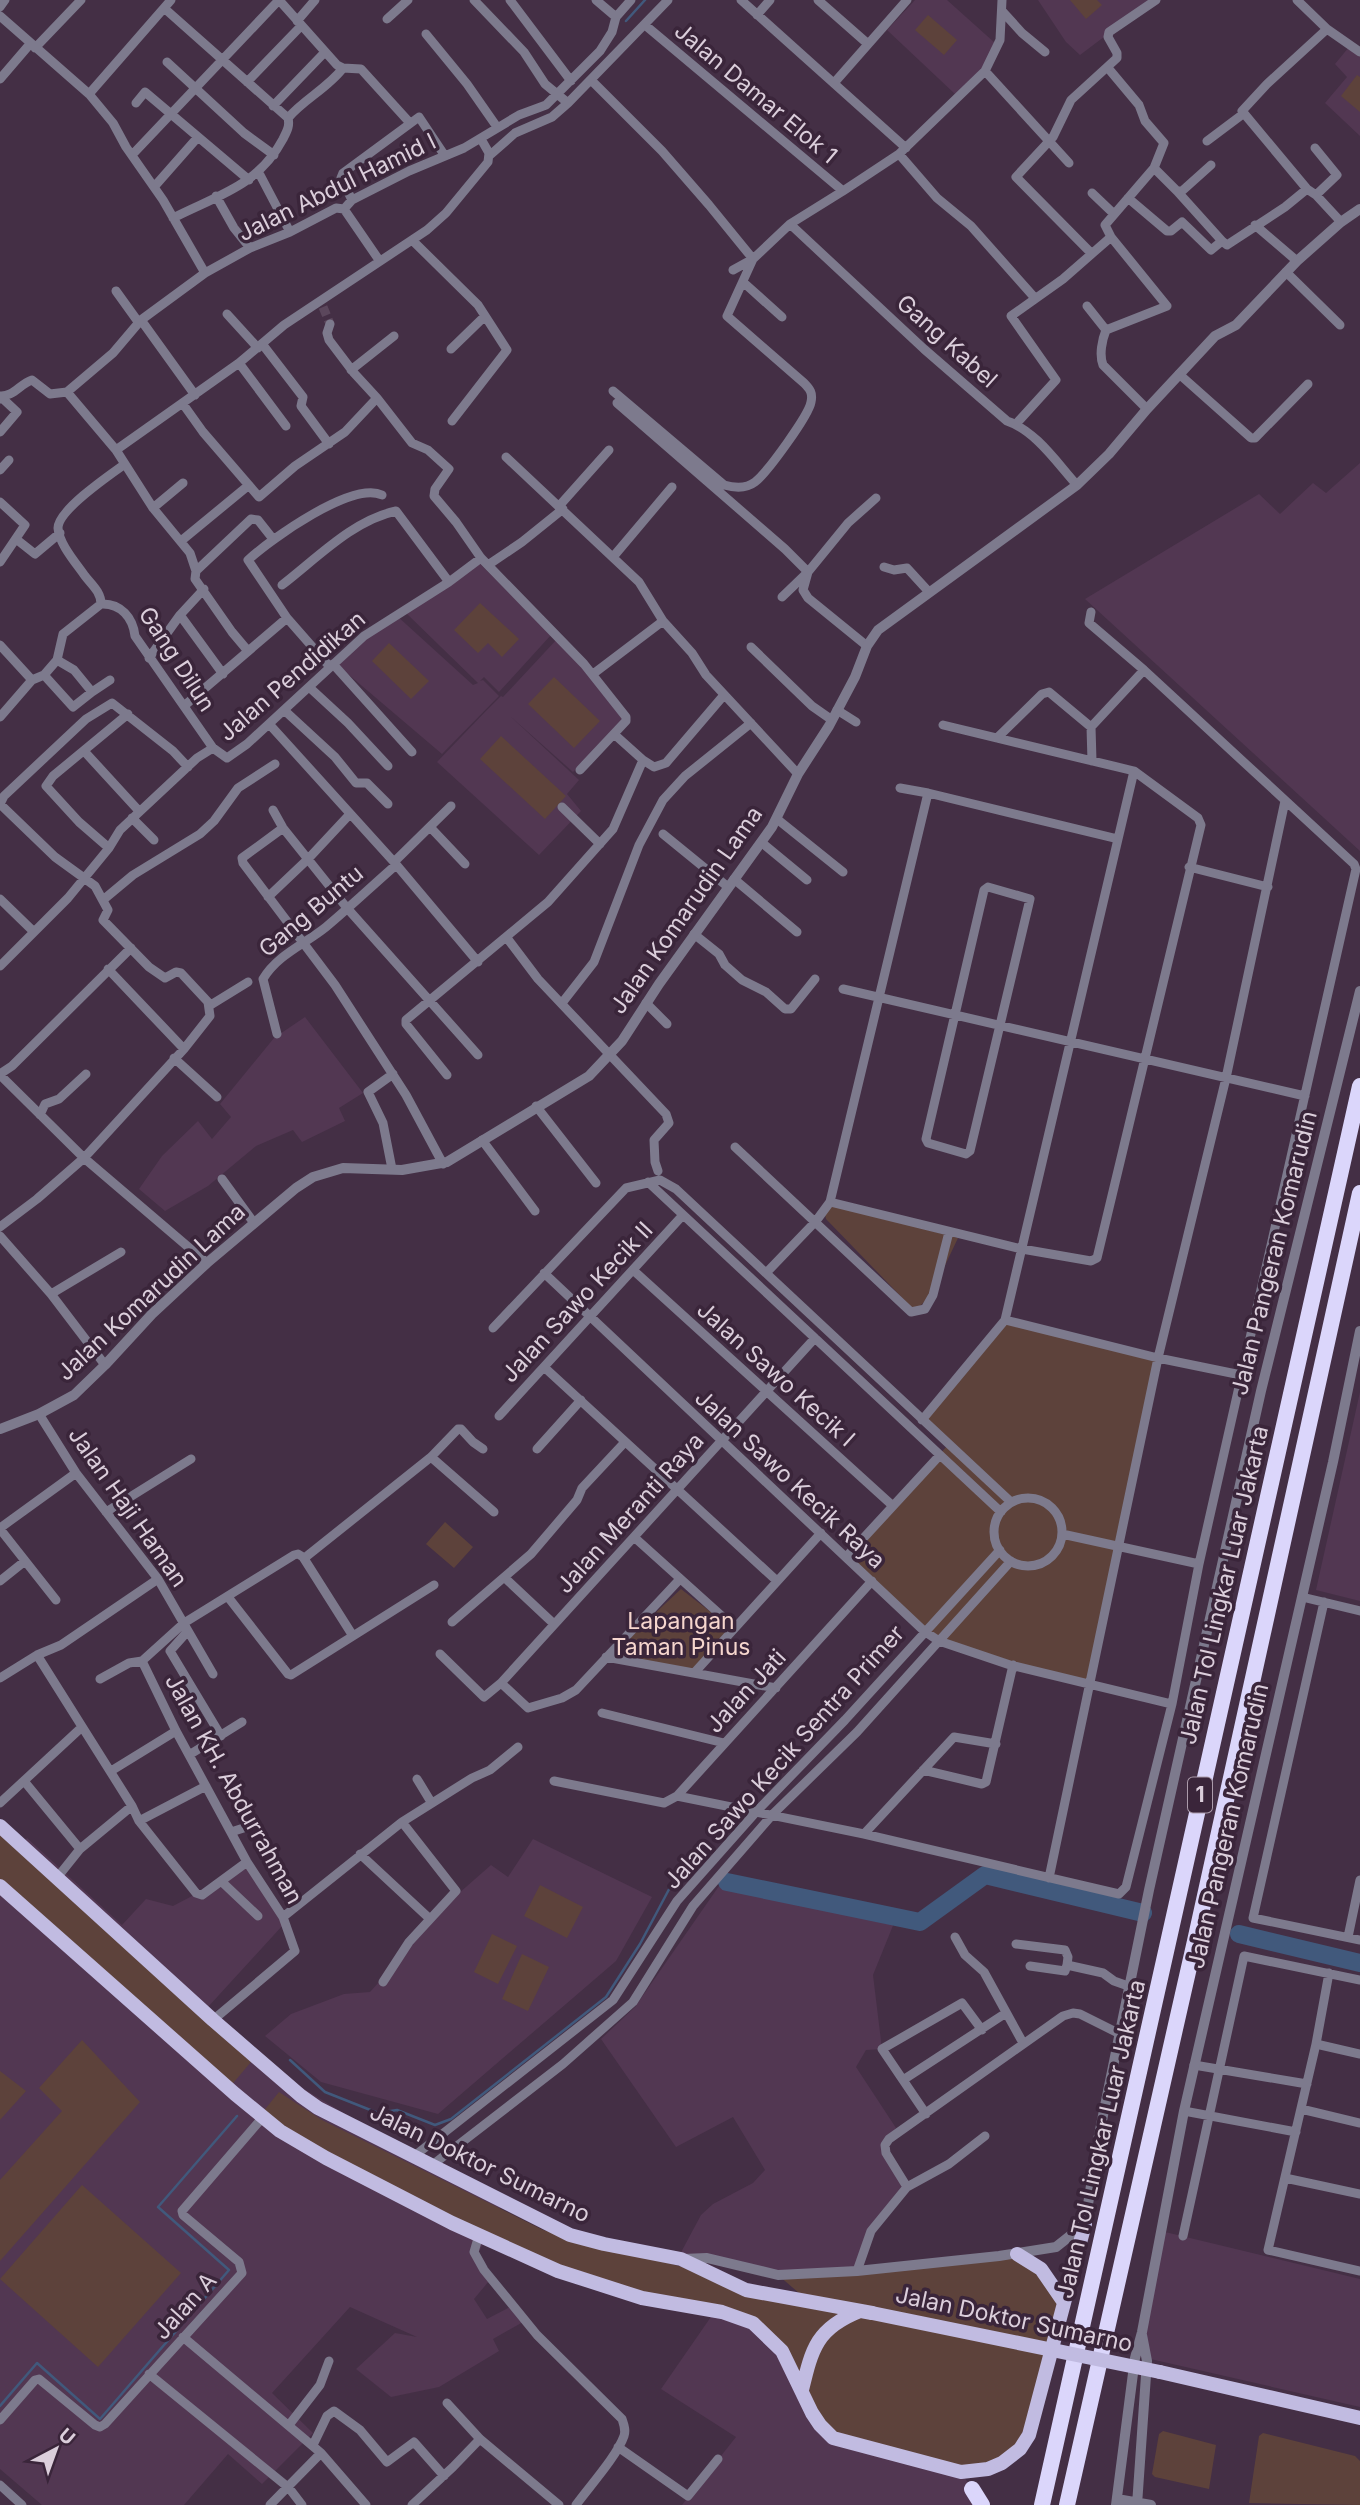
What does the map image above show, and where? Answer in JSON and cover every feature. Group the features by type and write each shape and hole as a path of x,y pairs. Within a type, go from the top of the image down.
{"highway":[{"name":"Jalan Tol Lingkar Luar Jakarta","path":"1042,2505 1360,1086"},
{"name":"Jalan Tol Lingkar Luar Jakarta","path":"1068,2505 1360,1194"},
{"path":"973,2497 982,2505"}],"main road":[{"name":"Jalan Doktor Sumarno","path":"0,1826 213,2020 301,2096 318,2108 570,2235 681,2259 747,2290 1160,2372 1360,2418"},
{"path":"0,1885 262,2117 280,2131 336,2164 558,2271 642,2298 722,2312 748,2320 763,2330 782,2351 820,2425 839,2441 961,2472 988,2469 1012,2457 1026,2441 1034,2421 1085,2224"},
{"path":"1017,2254 1047,2275 1063,2301"},
{"path":"802,2390 810,2356 817,2341 832,2324 866,2312"}],"street":[{"path":"0,7 5,0"},
{"path":"0,79 81,0"},
{"path":"89,94 171,0"},
{"path":"132,155 279,0 324,53 343,68 361,69 410,123"},
{"path":"247,82 316,0"},
{"path":"387,19 408,0"},
{"path":"474,0 524,52 545,84 568,103"},
{"path":"510,0 571,81"},
{"path":"596,0 616,17"},
{"name":"Jalan Abdul Hamid I","path":"67,392 113,353 140,322 205,273 250,248 290,232 336,208 344,209 352,200 409,171 481,140 497,127 546,104 607,41 616,17 631,0"},
{"name":"Jalan Damar Elok 1","path":"116,450 184,404 284,325 322,305 446,214 485,165 489,154 516,134 552,117 668,0"},
{"path":"741,0 834,83 902,151 937,198 971,226 1034,298"},
{"path":"757,15 770,0"},
{"path":"818,0 869,44"},
{"path":"1002,0 1000,40 985,71 1069,163"},
{"path":"1091,253 1016,177 1049,143 1071,100 1084,85 1117,58 1108,37 1109,32 1156,0"},
{"path":"1297,0 1326,29 1360,52"},
{"path":"834,83 904,1"},
{"path":"164,8 288,118 289,127 274,155 259,173 240,186 173,218"},
{"path":"1003,12 1022,33 1045,52"},
{"path":"0,16 89,94 113,123 205,273"},
{"name":"Jalan Damar Elok 1","path":"645,24 843,191"},
{"path":"1207,141 1243,114 1243,110 1267,84 1326,29"},
{"path":"426,34 467,84 497,127"},
{"path":"273,106 324,53"},
{"path":"167,62 244,133 274,155"},
{"path":"288,118 301,103 333,80 343,68"},
{"path":"1106,330 1167,306 1111,237 1105,225 1154,168 1164,143 1146,121 1139,105 1108,68"},
{"name":"Jalan Damar Elok 1","path":"733,270 753,259 790,225 902,151 985,71"},
{"path":"591,80 668,158 753,259 727,316 804,383 812,395 808,412 776,458 755,482 735,488 724,485 613,391"},
{"path":"136,103 145,92 249,180"},
{"path":"1243,114 1307,189 1341,222"},
{"path":"352,200 341,178 343,173 419,117 445,156"},
{"path":"154,187 198,137"},
{"path":"481,140 489,154"},
{"path":"1315,148 1337,175 1316,195"},
{"path":"1177,191 1182,191 1211,165"},
{"path":"1154,168 1227,245 1285,207 1307,189"},
{"path":"259,173 290,232"},
{"path":"1093,193 1114,214"},
{"path":"216,196 234,228 250,248"},
{"path":"1128,198 1167,232 1181,221 1211,250 1222,241"},
{"path":"344,209 379,261"},
{"name":"Jalan Komarudin Lama","path":"0,1429 39,1414 74,1395 152,1314 296,1188 321,1174 344,1168 411,1170 443,1164 536,1106 583,1081 611,1055 761,842 855,677 867,646 883,626 1077,485 1109,454 1215,336 1236,325 1297,261 1360,209"},
{"name":"Gang Kabel","path":"790,225 924,349 1045,450 1077,485"},
{"path":"1255,225 1297,261"},
{"path":"1016,424 1056,380 1011,319 1013,313 1063,279 1111,237"},
{"path":"412,240 478,305 507,350 452,421"},
{"path":"1286,272 1340,325"},
{"path":"743,282 782,317"},
{"path":"116,291 195,395"},
{"path":"1087,306 1106,330 1101,360 1147,409"},
{"path":"227,314 260,346 303,397 301,406 329,444"},
{"path":"451,349 485,316"},
{"path":"330,324 327,333 329,340 412,443 428,450 447,464 450,470 435,489 434,496 485,561 593,674 626,718 580,770"},
{"path":"351,370 394,336"},
{"path":"239,363 286,426"},
{"path":"1179,374 1251,438 1255,438 1308,384"},
{"path":"0,398 10,395 30,380 51,394 67,392 116,450 153,508 190,553 196,571 195,579 248,651"},
{"path":"0,398 18,412 0,432"},
{"path":"184,404 203,432 259,497 295,466 345,432 377,398"},
{"path":"617,403 742,510 808,572"},
{"name":"Jalan Pendidikan","path":"225,758 270,725 364,636 449,582 522,542 562,507 609,450"},
{"path":"506,457 642,585 663,621 692,653 706,675 798,774"},
{"path":"0,470 9,460"},
{"path":"0,718 32,680 44,675 57,660 63,634 101,604 100,596 73,558 58,526 73,506 125,464"},
{"path":"153,508 183,483"},
{"path":"181,541 249,485"},
{"path":"613,557 672,487"},
{"path":"382,495 373,491 344,498 273,539 248,562 287,618 412,752"},
{"path":"782,597 808,572 848,523 876,498"},
{"path":"0,502 25,524 0,562"},
{"path":"282,585 350,532 386,513 396,511 449,582"},
{"path":"196,571 251,519 258,520 273,539"},
{"path":"16,539 35,554 60,533"},
{"path":"884,567 894,570 907,568 929,592"},
{"path":"808,572 804,593 867,646"},
{"path":"149,658 180,615 204,589"},
{"name":"Gang Dilun","path":"101,604 108,603 121,609 134,623 135,636 149,658 213,748 225,758"},
{"path":"677,1796 774,1814 1119,1894 1123,1892 1172,1704 1199,1564 1356,869 1354,864 1144,670 1089,623 1091,612"},
{"path":"180,615 223,674"},
{"path":"184,706 287,618"},
{"path":"593,674 663,621"},
{"path":"0,645 32,680"},
{"path":"751,647 812,706 856,722"},
{"path":"57,660 74,670 92,692"},
{"path":"1092,761 1091,727 1144,670"},
{"path":"44,675 73,707 110,680"},
{"path":"309,687 348,723 388,766"},
{"path":"997,738 1042,694 1049,692 1091,727"},
{"path":"614,734 654,768 666,763 724,695"},
{"path":"0,1227 84,1158 184,1049 210,1016 209,1006 181,973 176,972 165,978 159,976 103,920 108,912 95,886 55,857 0,804 4,796 98,710 112,703 173,751 188,767"},
{"path":"284,710 335,757 356,783 367,783 388,804"},
{"path":"109,848 91,834 46,787 53,776 128,714"},
{"path":"562,1003 594,962 639,845 663,800 685,776 751,723"},
{"path":"270,725 395,864 478,962"},
{"path":"830,1202 1021,1249 1091,1261 1097,1258 1201,825 1198,817 1134,771 943,725"},
{"path":"0,966 68,898 109,848 120,830 188,767 213,748"},
{"path":"84,751 105,772 154,840"},
{"path":"447,1075 405,1022 548,902 613,828 643,760"},
{"path":"103,900 133,875 200,834 214,821 238,788 275,764"},
{"path":"922,1420 1005,1320 1134,771"},
{"path":"900,788 1118,838"},
{"path":"766,1272 816,1221 830,1202 928,793"},
{"path":"1049,1878 1158,1358 1226,1078 1285,800"},
{"name":"Gang Buntu","path":"277,1034 263,979 276,963 325,928 395,864 451,806"},
{"path":"562,807 600,844"},
{"path":"273,810 283,828 346,908 478,1055"},
{"path":"268,897 350,814"},
{"path":"776,819 843,873"},
{"path":"430,827 465,864"},
{"path":"283,828 242,858 243,863 335,985 393,1074 443,1164"},
{"path":"663,834 797,932"},
{"path":"761,842 807,880"},
{"path":"1189,867 1268,887"},
{"path":"988,887 1030,899 999,1025 970,1151 966,1154 928,1143 926,1141 984,890 988,887"},
{"path":"0,900 33,931"},
{"path":"694,934 719,954 742,980 766,992 785,1009 791,1009 815,979"},
{"path":"506,938 538,979 653,1098 668,1120 668,1125 654,1140 658,1171"},
{"path":"131,947 12,1066 0,1074 84,1158 207,1264"},
{"path":"108,969 184,1049"},
{"path":"209,1006 248,982"},
{"path":"843,989 1305,1096"},
{"name":"Jalan Pangeran Komarudin","path":"1085,2224 1098,2140 1149,1890 1261,1391 1360,991"},
{"path":"646,1003 667,1024"},
{"path":"174,1058 217,1097"},
{"path":"40,1115 45,1104 60,1099 86,1074"},
{"path":"392,1170 383,1123 368,1092 393,1074"},
{"path":"536,1106 596,1183"},
{"path":"482,1140 535,1211"},
{"path":"736,1147 914,1313 925,1308 933,1294 950,1232"},
{"path":"222,1180 254,1223"},
{"path":"493,1328 626,1188 660,1180 670,1184 766,1272 1011,1502"},
{"path":"648,1182 1001,1511"},
{"name":"Jalan Sawo Kecik II","path":"499,1416 683,1215"},
{"path":"0,1236 51,1294 105,1365"},
{"path":"51,1294 121,1252"},
{"name":"Jalan Sawo Kecik I","path":"633,1270 893,1506"},
{"name":"Jalan Sawo Kecik Raya","path":"544,1273 924,1631 939,1641 1013,1665 1172,1704"},
{"path":"781,1307 791,1296"},
{"path":"1005,1320 1158,1358 1241,1375"},
{"name":"Jalan Pangeran Komarudin","path":"1116,2502 1135,2358 1184,2111 1360,1331"},
{"name":"Jalan Meranti Raya","path":"501,1683 815,1338"},
{"path":"544,1367 777,1581"},
{"path":"860,1380 869,1370"},
{"path":"537,1449 581,1400"},
{"name":"Jalan Haji Haman","path":"39,1414 76,1473 158,1579 213,1674"},
{"name":"Jalan KH. Abdurrahman","path":"213,2020 295,1951 284,1917 247,1862 176,1731 142,1661 157,1646 228,1597 294,1555 303,1557 431,1457 461,1429 483,1449"},
{"path":"452,1622 531,1554 577,1500 582,1488 625,1442"},
{"path":"846,1557 940,1455"},
{"path":"431,1457 494,1512"},
{"path":"106,1512 191,1459"},
{"path":"56,1601 0,1529 76,1473"},
{"path":"1024,1498 1044,1502 1058,1516 1062,1534 1055,1553 1041,1563 1026,1566 1012,1561 1000,1550 994,1531 1001,1511 1011,1502 1024,1498"},
{"path":"695,1672 821,1533"},
{"path":"1062,1534 1199,1564"},
{"path":"634,1537 734,1627"},
{"name":"Jalan Sawo Kecik Sentra Primer","path":"413,2157 613,2000 677,1901 756,1812 845,1720 1000,1550"},
{"path":"303,1557 353,1636"},
{"path":"0,1581 25,1561"},
{"name":"Jalan Sawo Kecik Sentra Primer","path":"431,2166 562,2064 630,2006 693,1906 774,1814 857,1732 1012,1561"},
{"path":"505,1578 554,1624"},
{"path":"0,1678 37,1655 61,1645 158,1579"},
{"path":"440,1654 484,1697 501,1683 528,1709 569,1695 680,1579"},
{"name":"Jalan Jati","path":"554,1781 664,1803 677,1796 872,1581"},
{"path":"228,1597 291,1675 434,1585"},
{"path":"1302,1597 1360,1611"},
{"path":"1324,1602 1253,1918 1360,1940"},
{"path":"186,1628 170,1651 221,1736"},
{"path":"37,1655 132,1805 139,1821 196,1893 202,1895 247,1862"},
{"path":"606,1657 776,1688"},
{"path":"100,1679 129,1663 142,1661"},
{"path":"923,1770 983,1783 987,1780 1013,1665"},
{"path":"602,1713 724,1743"},
{"path":"845,1720 857,1732"},
{"path":"189,1755 242,1722"},
{"path":"0,1802 82,1727"},
{"path":"111,1771 176,1731"},
{"path":"864,1834 957,1736 996,1744"},
{"path":"284,1917 402,1822 430,1802 484,1774 518,1746"},
{"path":"417,1779 430,1802"},
{"path":"24,1781 80,1849"},
{"path":"139,1821 206,1786"},
{"path":"57,1879 80,1849 132,1805"},
{"path":"383,1982 410,1942 456,1890 402,1822"},
{"path":"231,1832 253,1825"},
{"path":"360,1854 430,1919"},
{"path":"1348,1937 1360,1880"},
{"path":"222,1882 258,1916"},
{"path":"677,1901 693,1906"},
{"path":"955,1937 965,1955 984,1972 1023,2043"},
{"path":"1016,1944 1065,1950 1068,1957 1065,1971 1030,1966"},
{"path":"1183,2236 1244,1956 1360,1980"},
{"path":"1067,1965 1103,1973 1130,1987"},
{"path":"1329,1973 1316,2044 1268,2250 1360,2272"},
{"path":"926,2114 882,2049 962,2003 982,2031"},
{"path":"907,2187 886,2153 885,2145 889,2139 1063,2015 1073,2012 1120,2034"},
{"path":"903,2080 1006,2013"},
{"path":"1316,2044 1360,2054"},
{"path":"1194,2065 1307,2084"},
{"path":"1301,2109 1360,2123"},
{"path":"1184,2111 1296,2132"},
{"name":"Jalan A","path":"0,2420 38,2379 100,2427 242,2273 239,2262 183,2215 182,2211 262,2117"},
{"path":"856,2271 871,2231 907,2187 949,2164 985,2136"},
{"path":"1285,2178 1360,2194"},
{"path":"681,2259 707,2258 778,2275 856,2271 1017,2254 1056,2247 1085,2224"},
{"path":"479,2235 474,2252 484,2270 537,2335 622,2420 625,2433 618,2447 576,2505"},
{"name":"Jalan Pangeran Komarudin","path":"1138,2503 1147,2361 1142,2332"},
{"path":"183,2337 313,2445 366,2505"},
{"path":"289,2425 320,2385 329,2361"},
{"path":"149,2374 289,2488 302,2505"},
{"path":"447,2403 480,2439 559,2505"},
{"path":"313,2445 327,2416 334,2411 360,2430 387,2462 414,2442 443,2476"},
{"path":"412,2505 480,2439"},
{"path":"618,2447 688,2496 718,2459"},
{"path":"270,2505 321,2453"},
{"path":"961,2472 973,2497"},
{"path":"0,2485 22,2505"},
{"path":"1116,2502 1151,2505"}],"shaded area":[{"path":"915,0 947,0 995,43 984,69 955,94 887,30"},
{"path":"1038,0 1153,0 1080,55 1066,42"},
{"path":"1349,47 1360,54 1360,136 1325,103 1347,77 1335,64"},
{"path":"1360,463 1360,851 1085,599 1259,494 1280,514 1313,483 1326,493"},
{"path":"479,563 551,635 499,692 484,677 480,681 483,680 499,696 442,754 335,663 396,615 473,685 478,683 405,612"},
{"path":"558,638 625,718 573,772 510,716 579,780 567,794 581,811 539,855 437,762"},
{"path":"305,1017 363,1093 339,1108 345,1121 302,1142 293,1130 256,1146 208,1186 165,1211 139,1189 162,1156 198,1121 212,1139 231,1117 220,1104 274,1038"},
{"path":"1360,1392 1360,1601 1316,1590"},
{"path":"27,1838 122,1925 146,1899 173,1906 249,1866 283,1925 208,2007 299,2086 431,2166 503,2202 477,2256 489,2281 474,2299 487,2319 514,2305 523,2322 493,2339 499,2351 439,2387 391,2397 356,2369 395,2333 417,2337 350,2307 272,2393 313,2433 262,2484 228,2454 184,2505 42,2505 0,2469 0,1869"},
{"path":"533,1839 652,1897 616,1961 438,2114 321,2082 265,2036 291,2014 344,1994 370,1992 458,1894 491,1865 508,1877"},
{"path":"719,1886 894,1923 873,1975 882,2049 866,2050 856,2067 896,2128 886,2142 885,2149 907,2187 880,2217 857,2271 778,2275 678,2258 701,2215 713,2204 753,2183 765,2170 733,2117 676,2147 601,2039 635,2007"},
{"path":"1161,2231 1360,2279 1360,2407 1146,2358 1142,2332"},
{"path":"715,2311 748,2320 961,2472 972,2489 972,2505 682,2505 736,2437 661,2389"}],"green space":[{"path":"1070,0 1097,0 1102,5 1086,19"},
{"path":"928,15 957,40 944,55 915,30"},
{"path":"1357,75 1360,77 1360,112 1341,96"},
{"path":"480,603 519,639 502,657 488,643 478,653 454,630"},
{"path":"389,643 429,681 411,699 372,661"},
{"path":"554,677 600,721 574,748 528,704"},
{"path":"501,736 566,796 545,819 480,759"},
{"path":"834,1205 958,1238 931,1295 915,1311 826,1219 823,1206"},
{"path":"1005,1320 1158,1358 1088,1684 939,1641 846,1557 948,1445 922,1420"},
{"path":"445,1522 473,1547 454,1568 426,1544"},
{"name":"Lapangan Taman Pinus","path":"681,1589 730,1627 696,1670 607,1658"},
{"path":"0,1826 256,2056 229,2088 0,1885"},
{"path":"540,1885 583,1907 567,1938 524,1916"},
{"path":"492,1934 517,1946 498,1984 474,1972"},
{"path":"522,1954 549,1967 528,2011 502,1999"},
{"path":"82,2040 140,2102 0,2261 0,2180 62,2111 39,2088"},
{"path":"0,2071 26,2091 0,2120"},
{"path":"279,2092 322,2120 543,2230 807,2300 778,2275 1017,2254 1063,2301 1020,2448 979,2470 832,2437 760,2328 579,2278 386,2190 262,2113"},
{"path":"82,2185 181,2273 98,2367 0,2279"},
{"path":"1163,2431 1216,2445 1209,2489 1155,2477 1152,2474 1159,2434"},
{"path":"1263,2433 1355,2456 1360,2461 1360,2505 1249,2503 1259,2436"}],"waterway":[{"path":"626,21 645,0"},
{"path":"727,1882 920,1922 985,1875 1143,1913"},
{"path":"290,2060 325,2092 378,2113 397,2110 435,2125 451,2119 606,1997 640,1944 675,1878"},
{"path":"1239,1934 1360,1963"},
{"path":"0,2406 37,2363 100,2419 229,2270 158,2207 237,2116"}],"tunnel":[{"path":"323,307 330,324"}]}
